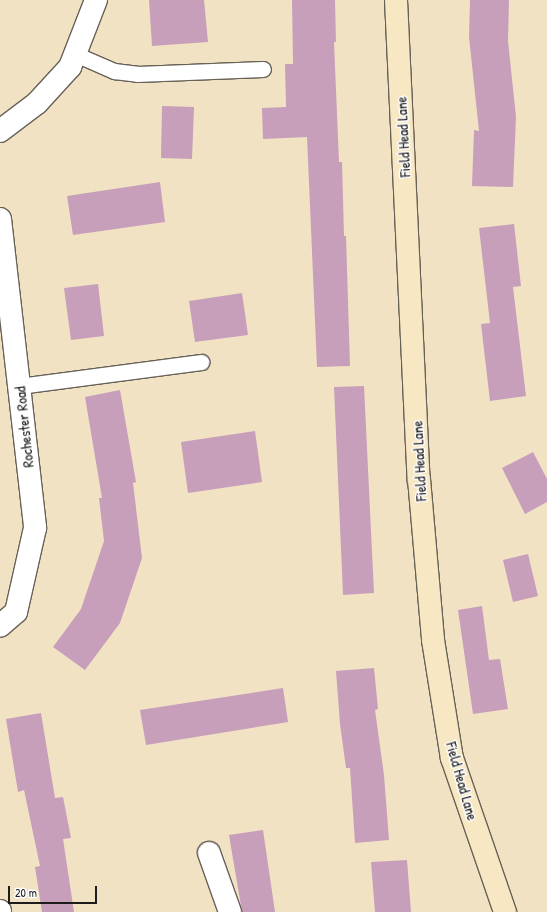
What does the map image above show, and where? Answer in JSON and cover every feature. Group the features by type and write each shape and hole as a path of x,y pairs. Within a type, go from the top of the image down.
{"main road":[{"name":"Field Head Lane","path":"396,0 419,479 433,640 452,758 505,912"}],"street":[{"path":"0,131 36,103 70,68 96,0"},
{"name":"Rochester Road","path":"0,218 35,528 16,612 0,626"},
{"path":"209,853 230,912"}],"lane":[{"path":"75,54 114,71 137,74 263,69"},
{"path":"19,386 200,362"}],"building":[{"path":"149,0 204,0 208,42 152,46"},
{"path":"292,0 335,0 336,42 334,42 339,162 342,162 344,236 346,236 350,366 317,367 307,137 263,139 262,108 286,107 285,64 293,64"},
{"path":"470,0 509,0 508,41 516,117 513,187 472,186 474,130 479,131 469,37"},
{"path":"162,106 194,107 192,159 161,158"},
{"path":"160,182 165,222 73,235 67,196"},
{"path":"514,224 521,286 513,287 526,396 490,401 481,324 490,323 479,228"},
{"path":"98,284 104,336 71,340 64,288"},
{"path":"242,293 248,335 195,342 189,301"},
{"path":"364,386 374,593 343,595 334,387"},
{"path":"120,390 136,482 133,483 142,558 120,623 85,670 53,647 81,609 104,541 99,498 102,498 85,397"},
{"path":"255,431 262,482 188,493 181,442"},
{"path":"533,452 547,479 547,502 525,514 502,468"},
{"path":"528,554 538,596 513,602 503,560"},
{"path":"482,606 489,660 500,659 508,709 473,714 458,610"},
{"path":"374,668 378,709 375,710 384,775 389,840 355,843 350,768 346,768 340,724 336,671"},
{"path":"283,688 288,722 146,745 140,710"},
{"path":"41,713 55,798 63,797 71,838 63,839 74,912 42,912 35,867 40,866 24,790 18,792 6,719"},
{"path":"263,830 275,912 242,912 229,835"},
{"path":"407,860 411,912 375,912 371,862"}]}
